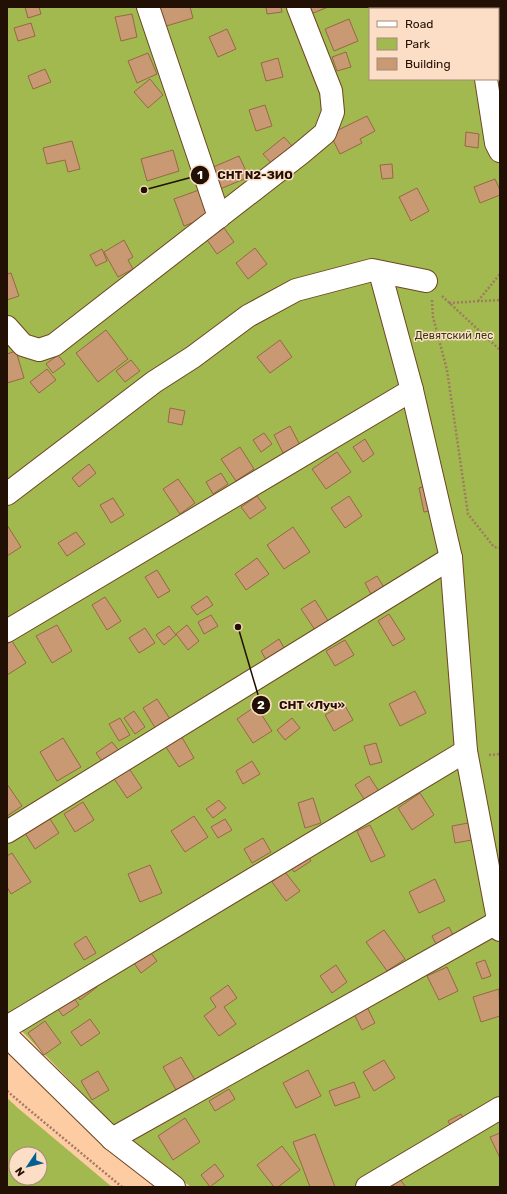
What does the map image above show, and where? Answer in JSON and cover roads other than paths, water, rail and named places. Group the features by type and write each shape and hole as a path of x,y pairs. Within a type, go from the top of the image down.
{"street":[{"path":"148,7 219,217"},
{"path":"7,327 23,345 39,350 54,345 300,154 324,132 333,112 331,91 298,7"},
{"path":"486,80 496,143 500,151"},
{"path":"7,494 154,382 193,357 248,316 296,290 372,270 429,283"},
{"path":"112,1139 499,926 466,751 451,558 412,390 380,272"},
{"path":"7,631 412,390"},
{"path":"7,832 451,558"},
{"path":"7,1027 466,751"},
{"path":"7,1036 112,1139 174,1187"},
{"path":"7,1053 101,1145 154,1187"},
{"path":"367,1187 500,1108"}],"place":[{"name":"СНТ N2-ЗИО","path":"144,190"},
{"name":"СНТ «Луч»","path":"238,627"}],"park label":[{"name":"Девятский лес","path":"454,335"}]}
